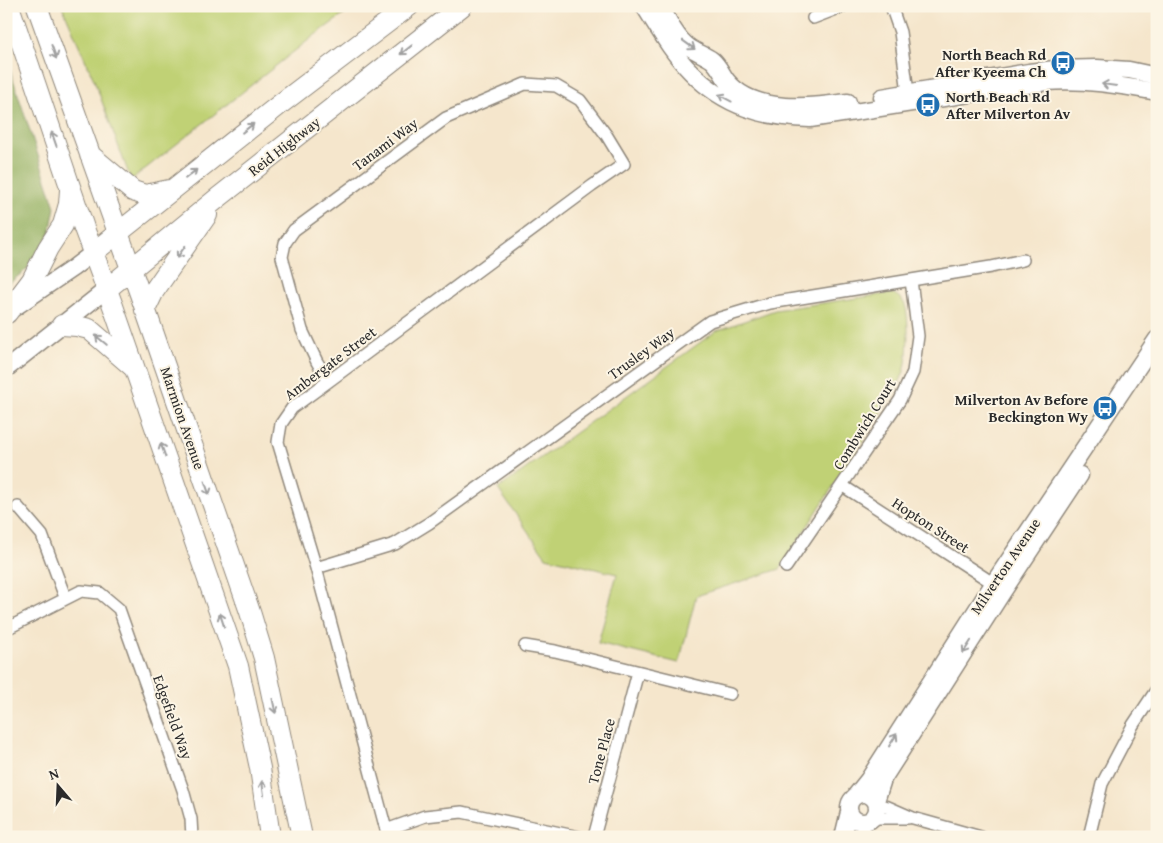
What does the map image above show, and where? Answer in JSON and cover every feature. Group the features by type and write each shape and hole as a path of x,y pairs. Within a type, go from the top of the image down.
{"highway":[{"name":"Marmion Avenue","path":"9,6 85,231 135,368 238,666 260,768 270,837"},
{"name":"Marmion Avenue","path":"37,6 131,269 258,639 266,667 302,837"},
{"path":"94,252 324,70 409,6"},
{"name":"Reid Highway","path":"107,289 219,197 462,6"},
{"path":"90,155 133,191 146,195 172,189"},
{"path":"6,313 32,280 48,248 63,226 69,204 70,185"},
{"path":"145,310 154,292 219,197"},
{"path":"62,326 77,326 89,329 135,368"}],"main road":[{"path":"644,6 675,53 691,72 715,92 741,107 772,116 810,119 1029,72 1097,68 1129,70 1157,76"},
{"path":"661,6 680,39 689,47 713,61 728,82 752,98 789,107 908,98 1068,81 1086,81 1157,92"},
{"path":"6,313 74,268 94,252"},
{"path":"6,369 107,289"},
{"name":"Milverton Avenue","path":"870,817 883,779 998,587 1157,339"},
{"name":"Milverton Avenue","path":"849,812 850,802 868,780 998,587 1157,358"},
{"path":"849,812 855,820 870,817 867,794 856,796"},
{"path":"843,837 849,812"}],"street":[{"path":"813,18 844,6"},
{"path":"891,6 900,32 908,98"},
{"name":"Tanami Way","path":"329,380 316,362 302,330 282,256 285,243 294,230 446,118 525,84 556,86 580,100 607,136 624,164"},
{"name":"Ambergate Street","path":"387,833 316,568 278,442 281,424 292,408 624,164"},
{"name":"Trusley Way","path":"316,568 395,544 429,524 710,321 770,303 991,267 1023,260"},
{"name":"Combwich Court","path":"786,567 900,400 913,372 918,336 911,280"},
{"name":"Hopton Street","path":"843,486 998,587"},
{"path":"6,629 65,597 42,535 18,507"},
{"name":"Edgefield Way","path":"65,597 81,591 100,593 119,609 183,790 191,820 192,837"},
{"path":"525,646 555,651 730,694"},
{"name":"Tone Place","path":"594,837 638,672"},
{"path":"1088,837 1102,784 1133,725 1157,688"},
{"path":"870,817 888,807 913,818 981,837"},
{"path":"387,833 425,816 462,812 579,837"}],"green space":[{"path":"62,6 356,6 315,35 131,180 94,80"},
{"path":"6,58 55,207 50,233 28,268 6,286"},
{"path":"892,293 903,301 906,308 908,335 903,374 895,390 780,569 696,596 679,663 598,643 617,574 546,557 498,489 716,331 775,310"}],"place":[{"name":"North Beach Rd After Kyeema Ch","path":"1063,63"},
{"name":"North Beach Rd After Milverton Av","path":"928,105"},
{"name":"Milverton Av Before Beckington Wy","path":"1105,408"}]}
